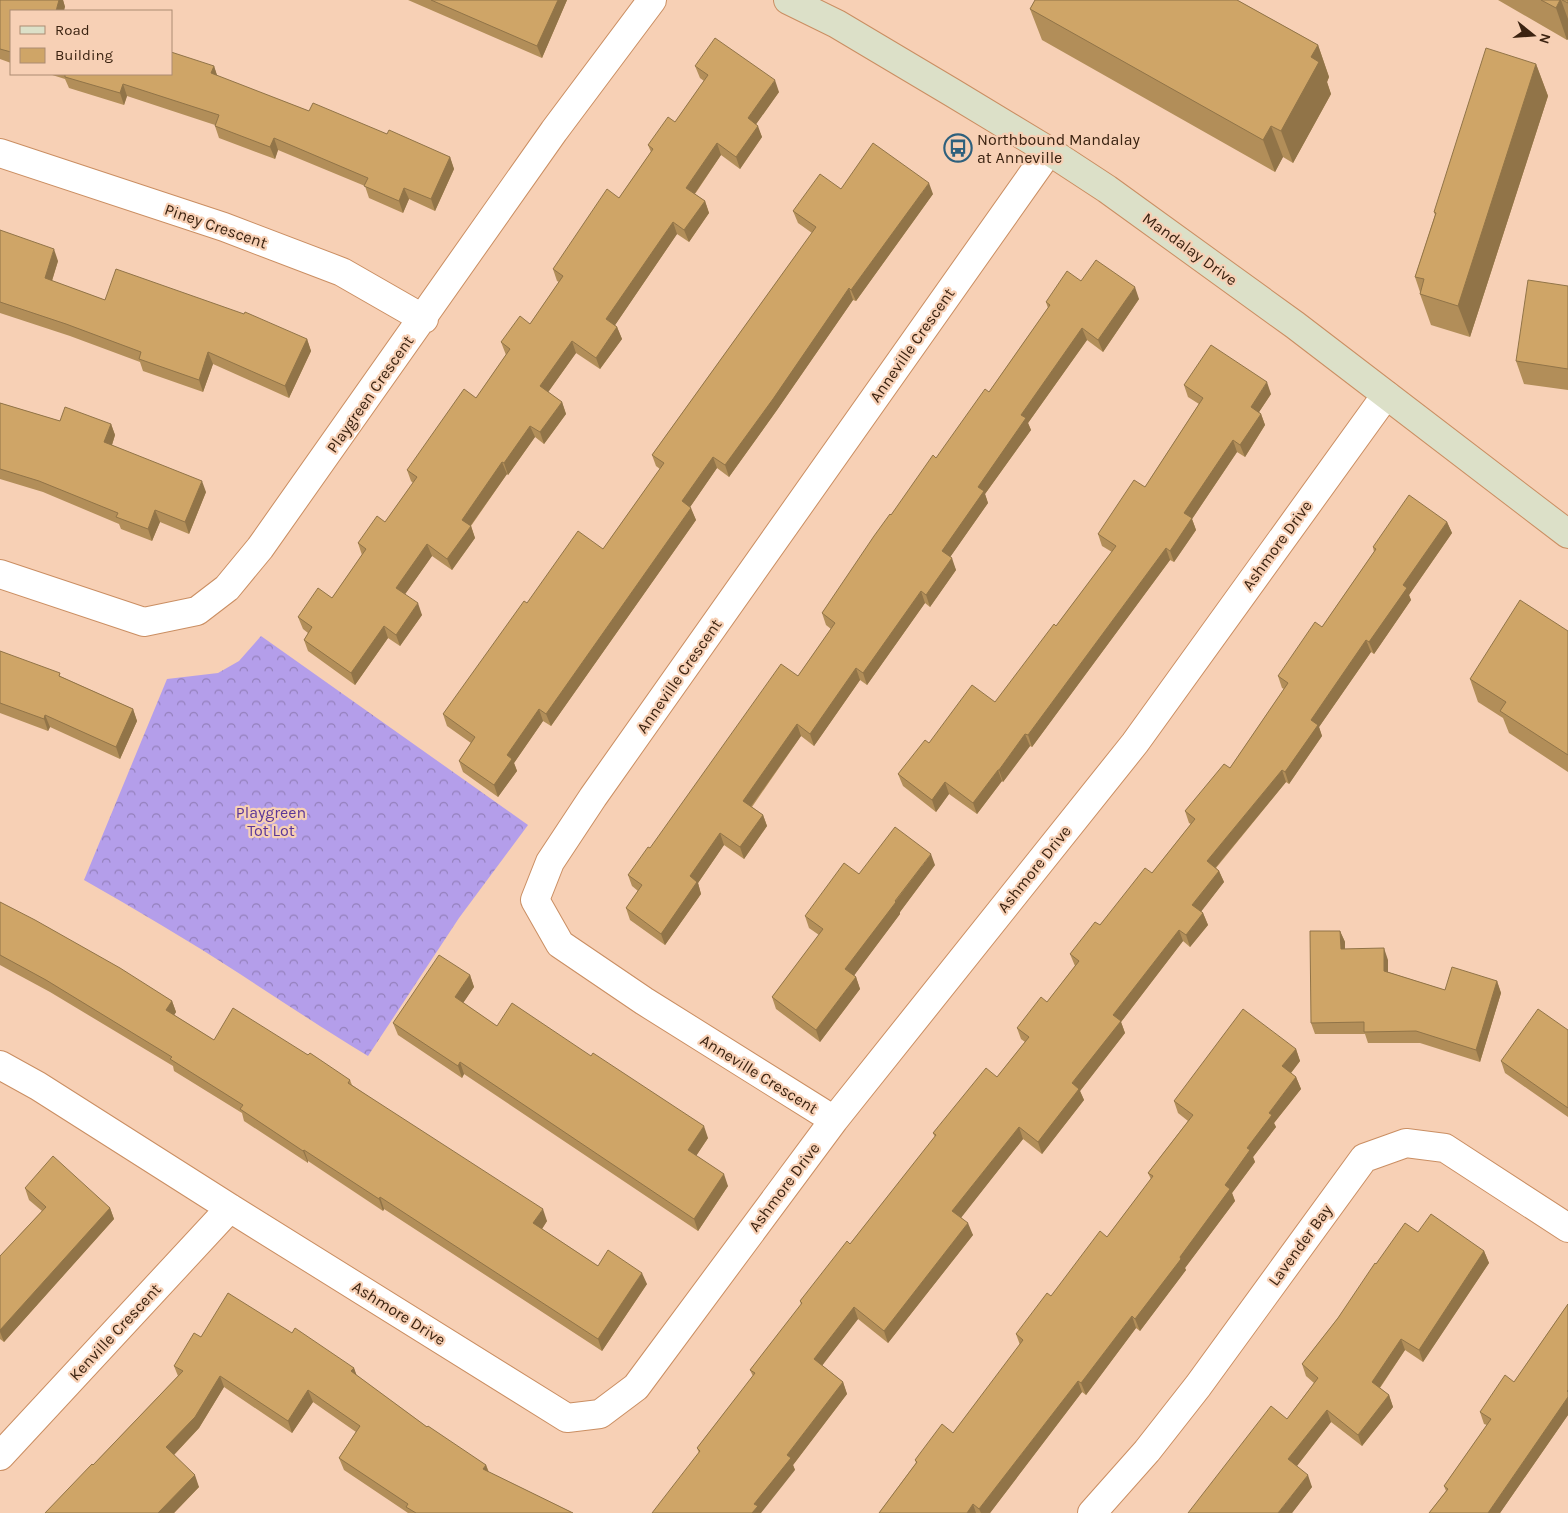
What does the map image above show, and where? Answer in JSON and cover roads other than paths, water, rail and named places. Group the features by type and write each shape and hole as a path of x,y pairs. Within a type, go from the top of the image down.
{"street":[{"name":"Playgreen Crescent","path":"0,574 144,622 197,610 227,588 260,548 424,319 554,131 652,0"},
{"name":"Mandalay Drive","path":"788,0 837,24 1049,151 1192,249 1295,325 1568,534"},
{"name":"Anneville Crescent","path":"834,1120 644,1001 560,944 536,900 550,862 594,797 1049,151"},
{"name":"Piney Crescent","path":"0,153 224,227 342,272 424,319"},
{"name":"Ashmore Drive","path":"0,1064 567,1418 600,1414 636,1387 834,1120 1135,743 1386,395"},
{"name":"Lavender Bay","path":"1092,1513 1147,1451 1198,1386 1364,1158 1406,1143 1445,1148 1568,1228"},
{"name":"Kenville Crescent","path":"0,1456 230,1208"}],"place":[{"name":"Northbound Mandalay at Anneville","path":"958,148"}],"park label":[{"name":"Playgreen Tot Lot","path":"271,821"}]}
